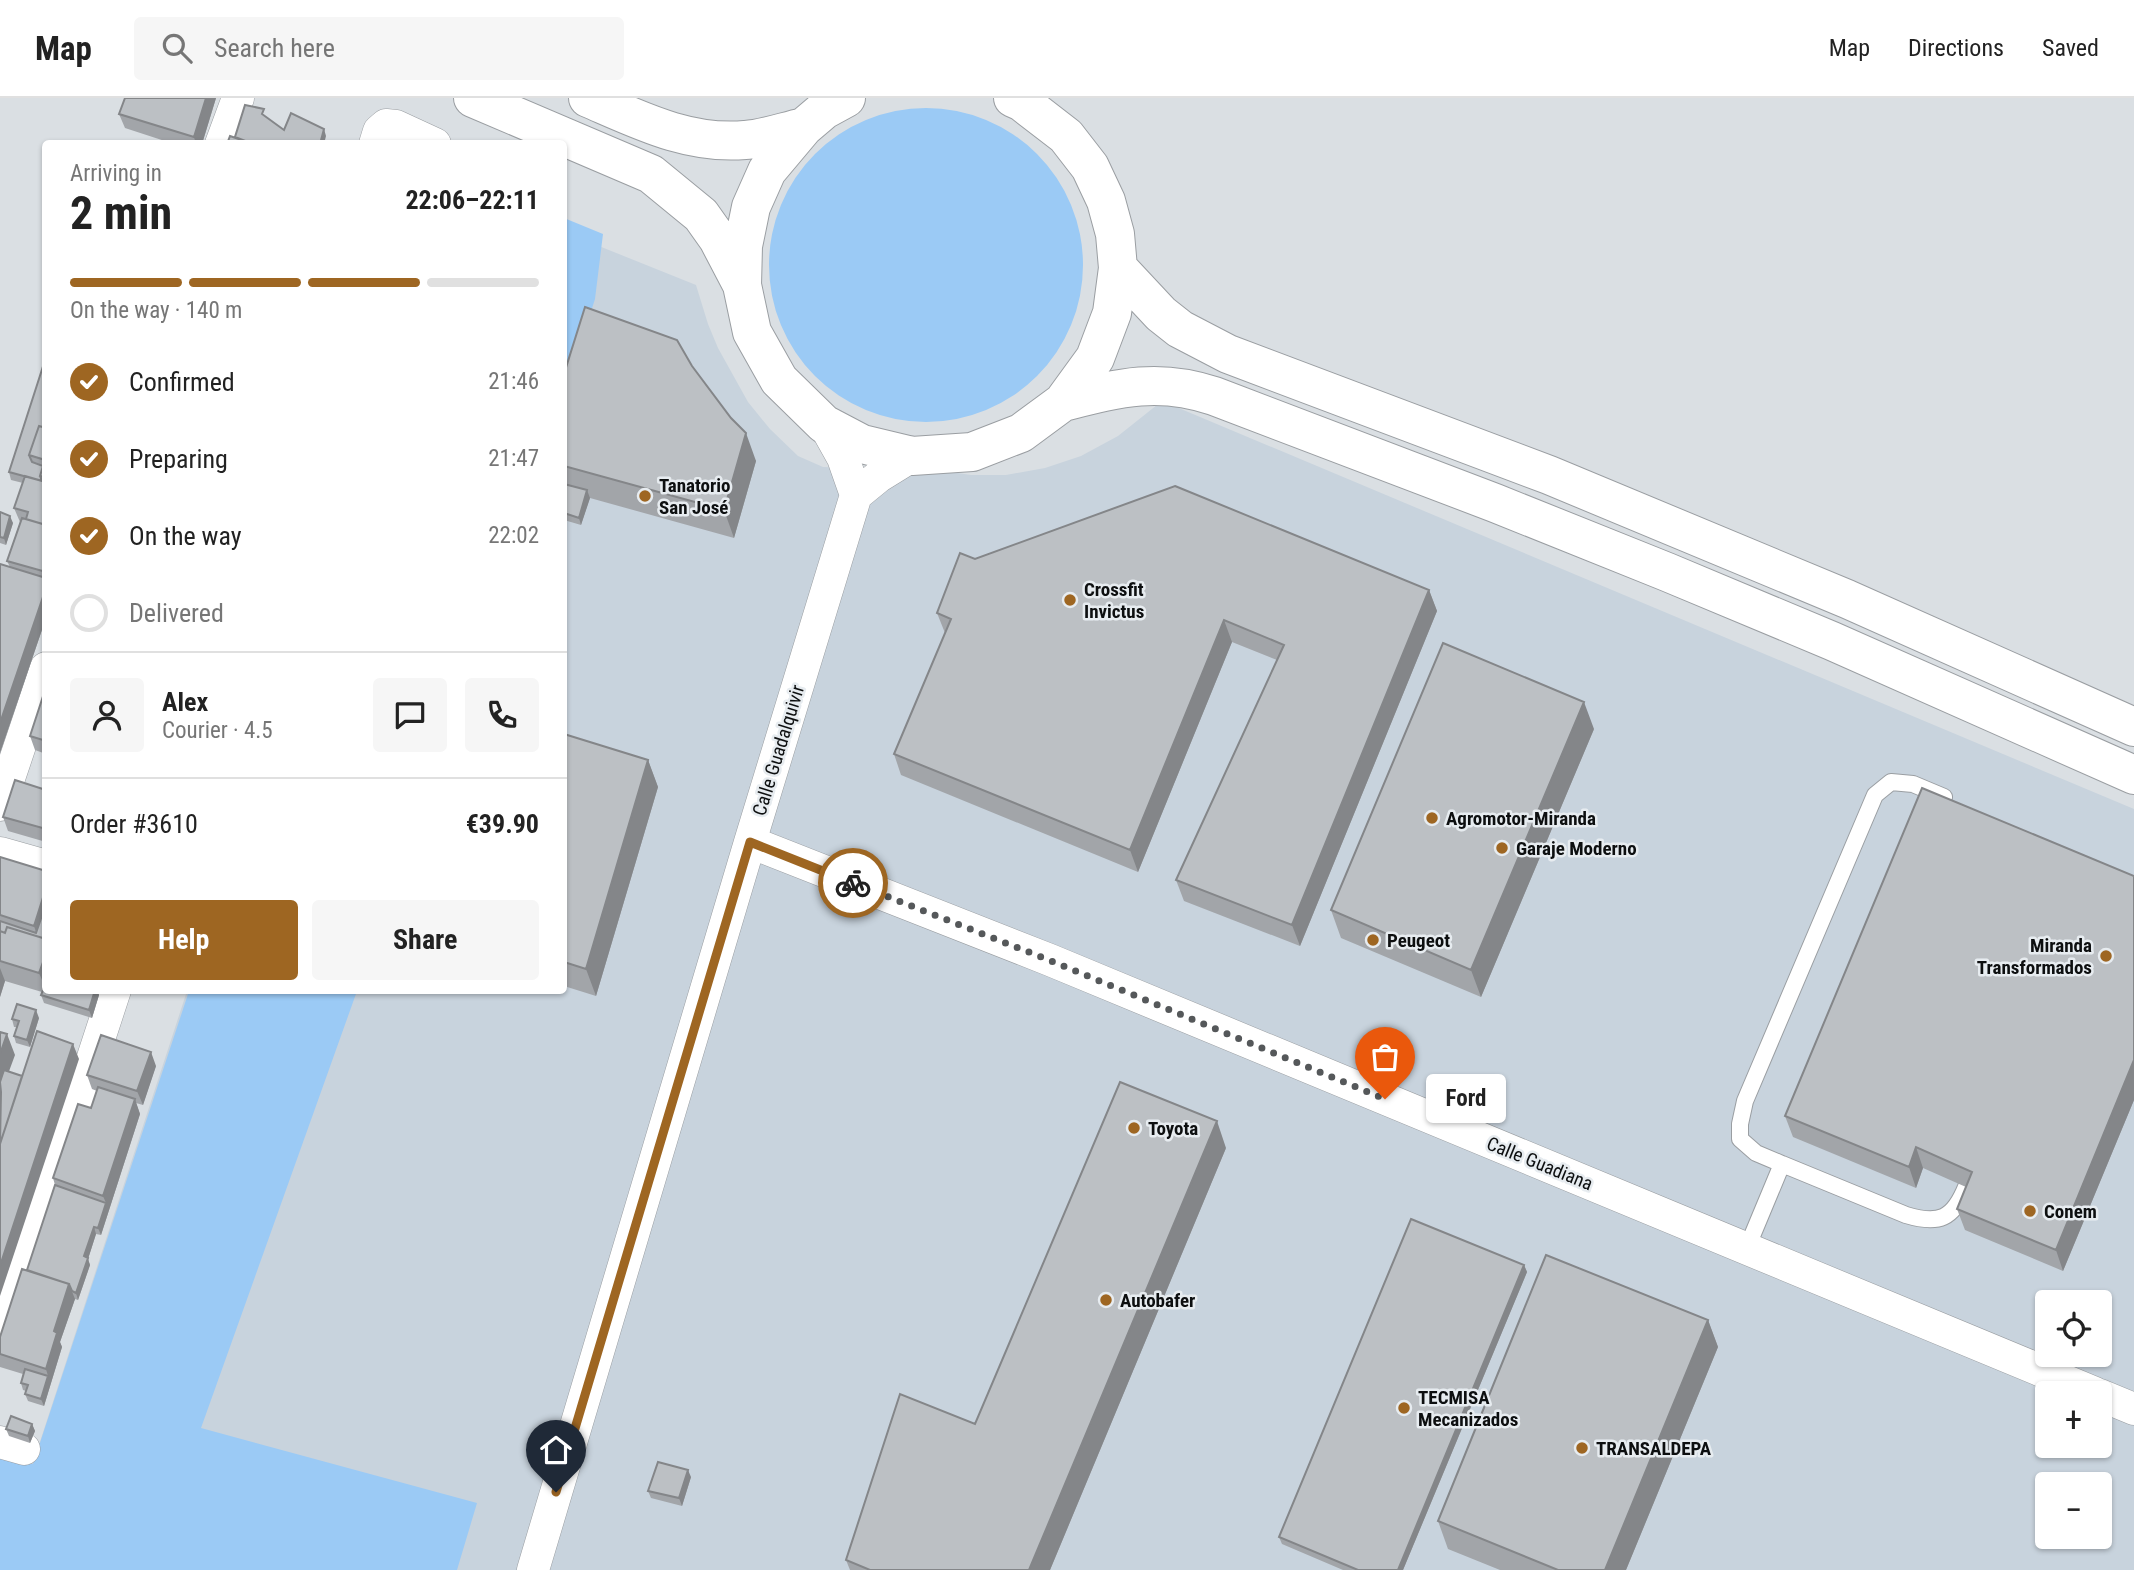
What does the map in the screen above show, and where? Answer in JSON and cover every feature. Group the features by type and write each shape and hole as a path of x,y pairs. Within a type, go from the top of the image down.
{"street":[{"path":"222,140 238,98"},
{"path":"473,98 651,174 701,215 718,239 743,285"},
{"path":"588,98 645,123 692,139 747,140 804,127"},
{"path":"846,98 824,110 804,127 768,172 751,207 743,246 743,285 752,332 779,380 824,424 843,458 856,495 878,477 912,456"},
{"path":"824,424 862,444 912,456 972,452 1021,433 1063,401 1095,358 1112,313 1118,268 1115,234 1106,201 1090,167 1066,136 1013,98"},
{"path":"376,140 379,131 386,125 396,126 426,140"},
{"path":"1118,268 1161,314 1180,329 1228,354 1561,480 1872,610 2134,727"},
{"path":"1063,401 1116,388 1157,384 1193,389 1214,396 1680,577 2134,775"},
{"name":"Calle Guadalquivir","path":"533,1570 856,495"},
{"path":"0,805 42,680"},
{"name":"Calle Guadiana","path":"750,842 1049,960 2066,1381"},
{"path":"0,853 42,865"},
{"path":"0,1342 115,994"},
{"path":"2112,1400 2134,1409"}],"lane":[{"path":"1961,805 1913,784 1891,782 1875,795 1745,1101 1740,1139 1756,1153 1925,1221 1947,1217 1959,1205 1966,1186"},
{"path":"1747,1248 1782,1164"}],"shaded area":[{"path":"926,108 957,111 986,120 1013,135 1037,154 1056,178 1071,205 1080,234 1083,265 1080,296 1071,325 1056,352 1037,376 1013,395 986,410 957,419 926,422 895,419 866,410 839,395 815,376 796,352 781,325 772,296 769,265 772,234 781,205 796,178 815,154 839,135 866,120 895,111"},
{"path":"567,219 603,234 595,299 567,386"},
{"path":"567,233 696,285 718,348 748,402 770,429 798,456 823,467 938,470 971,475 1006,475 1045,468 1081,456 1118,436 1162,401 2134,809 2134,1570 0,1570 0,1454 33,1463 186,994 567,994"},
{"path":"188,994 356,994 201,1428 477,1503 457,1570 0,1570 0,1455 33,1464"}],"building":[{"path":"125,98 206,98 194,137 119,114"},
{"path":"245,105 264,109 262,114 284,130 291,113 324,129 321,140 243,140 235,137"},
{"path":"585,307 677,340 692,366 731,418 746,433 724,510 567,467 567,364"},
{"path":"42,369 42,427 39,426 29,455 32,462 42,466 42,481 9,472"},
{"path":"39,426 42,427 42,459 29,455"},
{"path":"25,476 42,481 42,524 26,519 28,512 14,508"},
{"path":"567,485 587,490 579,518 567,514"},
{"path":"1175,486 1429,590 1292,925 1176,880 1284,645 1224,620 1130,850 894,754 951,619 937,613 960,553 975,559"},
{"path":"0,512 10,516 4,538 0,537"},
{"path":"22,518 42,524 42,571 7,561"},
{"path":"0,564 42,577 42,600 0,723"},
{"path":"1443,643 1584,702 1471,970 1331,910"},
{"path":"42,699 42,740 30,736"},
{"path":"567,735 648,760 586,969 567,963"},
{"path":"15,780 42,789 42,828 3,817"},
{"path":"1922,788 2134,876 2134,1060 2056,1250 1957,1209 1972,1172 1916,1147 1909,1167 1785,1116"},
{"path":"0,857 42,870 42,901 34,926 0,915"},
{"path":"42,916 42,938 7,927 5,933 0,931 0,921 36,933"},
{"path":"7,927 42,938 42,965 39,973 0,961 0,931 5,933"},
{"path":"42,993 94,994 89,1010 41,995"},
{"path":"17,1004 36,1010 27,1040 14,1036 19,1021 12,1019"},
{"path":"37,1031 73,1044 0,1266 0,1144"},
{"path":"0,1032 7,1034 0,1054"},
{"path":"101,1035 151,1052 137,1091 87,1075"},
{"path":"4,1070 22,1076 0,1144 0,1082"},
{"path":"1120,1082 1217,1121 1029,1570 870,1570 846,1560 900,1394 975,1424"},
{"path":"98,1087 135,1099 103,1196 53,1178 78,1104 91,1108"},
{"path":"55,1185 106,1203 98,1228 94,1227 84,1256 88,1258 76,1293 69,1284 27,1270"},
{"name":"TECMISA Mecanizados","path":"1411,1219 1524,1265 1398,1570 1358,1570 1279,1537"},
{"name":"TRANSALDEPA","path":"1546,1255 1708,1320 1605,1570 1558,1570 1438,1521"},
{"path":"22,1269 69,1284 54,1331 57,1333 46,1369 0,1354 0,1337"},
{"path":"25,1369 48,1376 41,1399 25,1394 28,1385 21,1383"},
{"path":"11,1416 32,1424 28,1436 6,1429"},
{"path":"658,1462 688,1470 679,1498 648,1491"}],"way so far":[{"path":"853,883 1049,960 1385,1099"}],"place":[{"name":"Tanatorio San José","path":"645,496"},
{"name":"Crossfit Invictus","path":"1070,600"},
{"name":"Agromotor-Miranda","path":"1432,818"},
{"name":"Garaje Moderno","path":"1502,848"},
{"name":"Peugeot","path":"1373,940"},
{"name":"Miranda Transformados","path":"2106,956"},
{"name":"Ford","path":"1385,1099"},
{"name":"Toyota","path":"1134,1128"},
{"name":"Conem","path":"2030,1211"},
{"name":"Autobafer","path":"1106,1300"},
{"name":"TECMISA Mecanizados","path":"1404,1408"},
{"name":"TRANSALDEPA","path":"1582,1448"}],"route":[{"path":"556,1492 750,842 853,883"}]}
